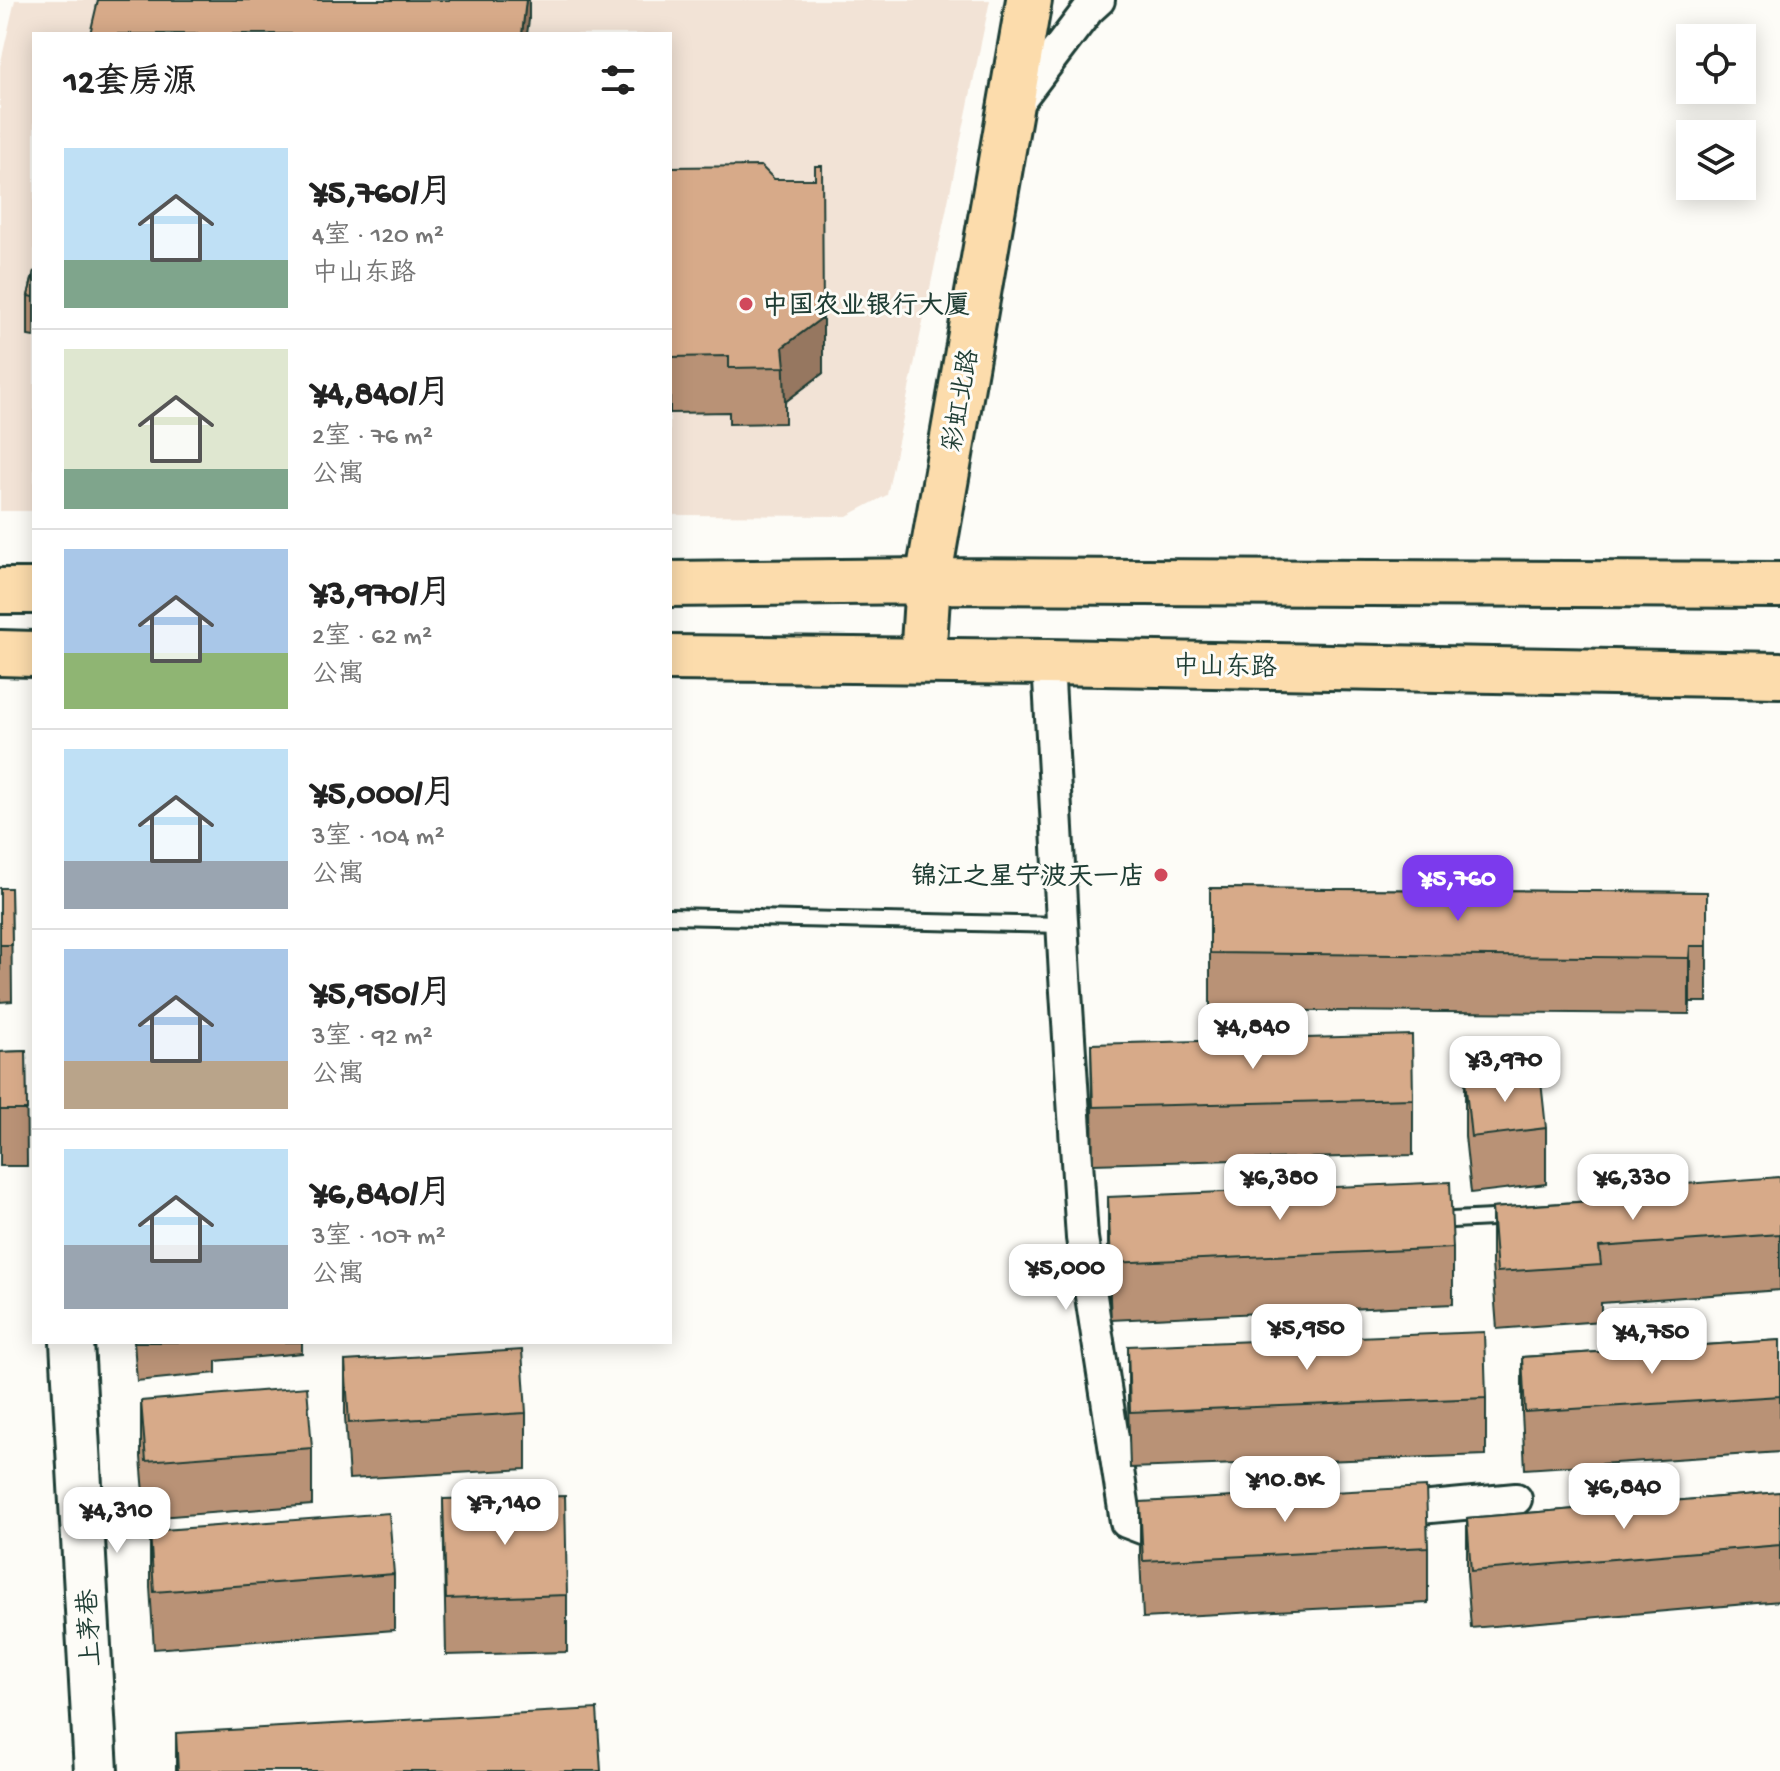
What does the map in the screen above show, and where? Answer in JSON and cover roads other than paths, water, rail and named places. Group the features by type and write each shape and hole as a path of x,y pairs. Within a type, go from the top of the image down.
{"main road":[{"name":"彩虹北路","path":"923,660 928,581 1029,0"},
{"path":"672,584 928,581 1780,585"},
{"path":"0,591 32,591"},
{"path":"0,653 32,652"},
{"name":"中山东路","path":"672,658 1780,675"}],"street":[{"path":"1010,114 1078,22 1099,0"},
{"path":"1048,662 1062,925 1090,1238 1126,1522 1155,1533 1202,1528"},
{"name":"上茅巷","path":"72,1344 96,1771"},
{"path":"1359,1514 1516,1499"}],"lane":[{"path":"672,916 1062,925"},
{"path":"1411,1222 1521,1217"}],"place":[{"name":"中国农业银行大厦","path":"746,304"},
{"name":"锦江之星宁波天一店","path":"1161,875"}]}
